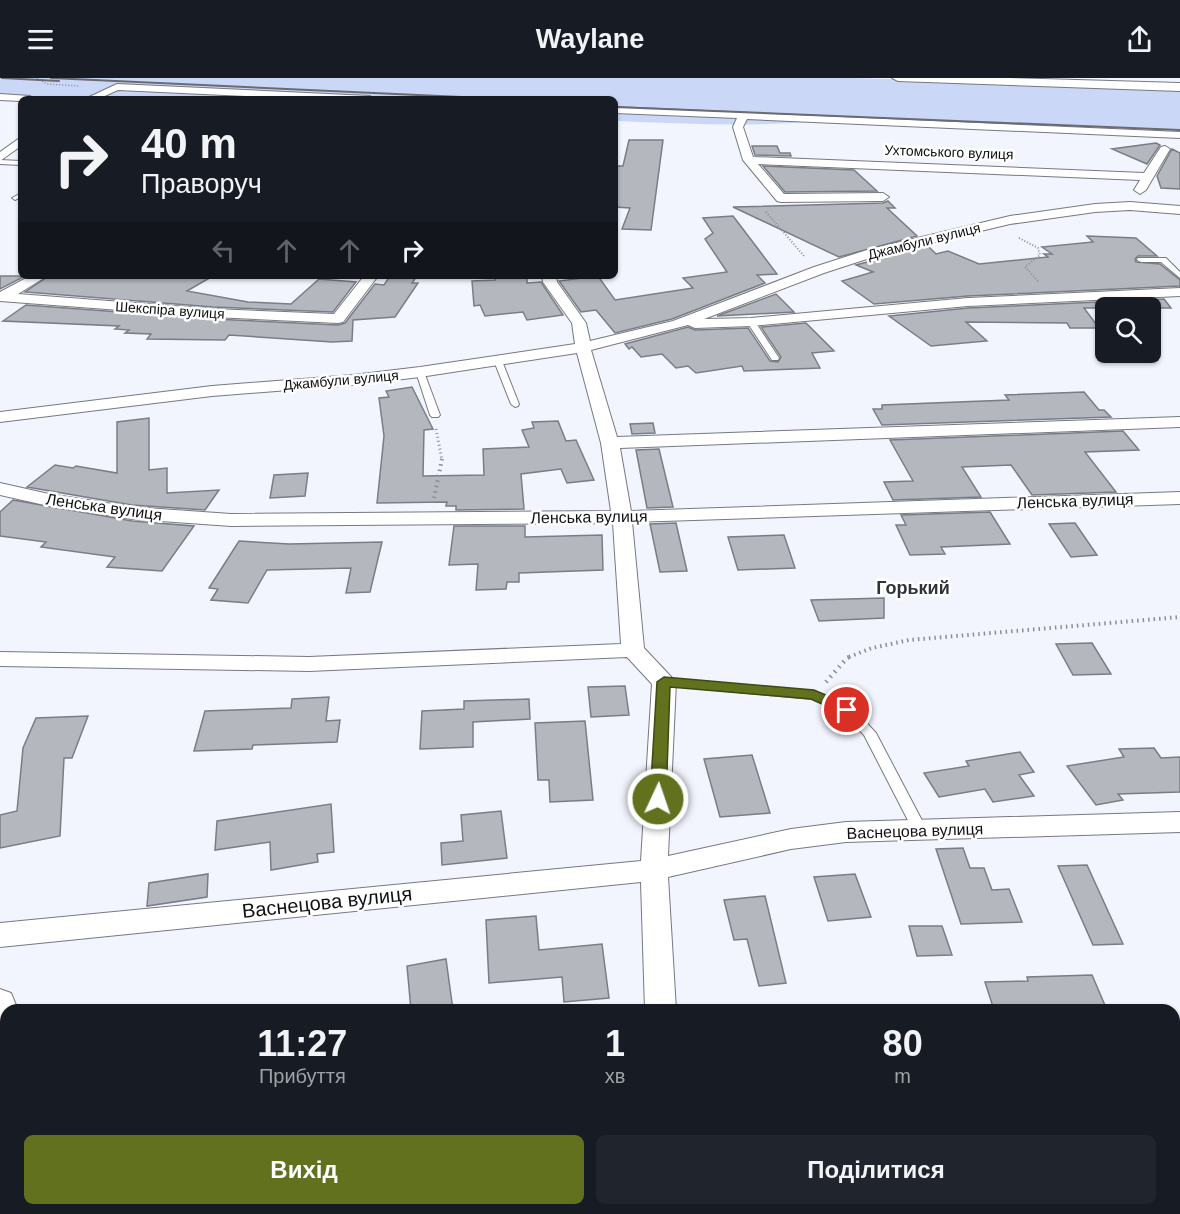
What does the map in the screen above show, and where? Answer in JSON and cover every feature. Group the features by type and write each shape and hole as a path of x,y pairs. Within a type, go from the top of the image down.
{"street":[{"path":"898,78 1180,87"},
{"path":"97,96 117,87 307,96"},
{"path":"0,97 18,98"},
{"path":"618,110 791,126 839,120 1180,135"},
{"path":"618,116 638,111"},
{"path":"716,126 741,121"},
{"path":"741,121 749,160 781,198 883,197"},
{"path":"0,141 18,141"},
{"path":"0,160 18,142"},
{"path":"1130,206 1165,149"},
{"name":"Ухтомського вулиця","path":"749,160 1003,169 1148,177"},
{"name":"Джамбули вулиця","path":"0,417 212,391 420,372 582,347 678,324 819,270 872,253 996,223 1052,213 1130,206 1180,210"},
{"name":"Шекспіра вулиця","path":"1,297 34,279"},
{"name":"Шекспіра вулиця","path":"1,297 213,313 338,319 369,279"},
{"path":"550,279 579,323 582,347 610,443 622,517 633,650 664,682 654,870 661,1004"},
{"path":"1174,292 1180,305"},
{"name":"Джамбули вулиця","path":"678,324 751,322 968,302 1174,292"},
{"path":"610,443 1180,422"},
{"name":"Ленська вулиця","path":"0,489 49,500 132,513 231,520 622,517 1180,498"},
{"path":"0,659 309,664 633,650"},
{"name":"Васнецова вулиця","path":"0,934 654,870 790,839 846,832 1180,822"}],"lane":[{"path":"0,160 18,163"},
{"path":"1141,260 1163,260 1180,276"},
{"path":"751,322 776,358"},
{"path":"498,361 515,404"},
{"path":"420,372 435,415"},
{"path":"664,682 814,695 847,710 869,733 920,830"}],"path":[{"path":"760,205 819,270"},
{"path":"996,223 999,230 1038,248 1040,255 1025,267 1026,270 1056,298"},
{"path":"429,519 443,456 436,432 435,415"},
{"path":"814,695 847,658 872,648 909,640 1180,617"}],"shaded area":[{"path":"0,78 854,78 1180,88 1180,134 839,119 755,124 618,121 618,96 0,95"}],"building":[{"path":"629,140 663,140 651,230 622,229 630,208 618,207 618,166 623,166"},
{"path":"1156,143 1160,145 1147,164 1112,149"},
{"path":"752,146 777,146 780,153 790,153 791,156 755,155"},
{"path":"1172,149 1180,153 1180,189 1161,188 1157,176"},
{"path":"763,166 854,170 877,191 785,192"},
{"path":"888,201 895,208 887,208 917,236 839,257 733,207 883,203"},
{"path":"733,216 777,274 757,275 765,283 672,319 615,333 596,310 581,312 559,281 600,279 615,300 693,288 683,278 727,272 705,239 713,233 703,218"},
{"path":"1087,236 1136,238 1157,256 1138,256 1135,259 1136,262 1160,264 1180,280 1180,286 968,296 874,304 842,281 873,272 856,265 928,246 936,254 948,251 979,264 1048,257 1044,254 1052,254 1042,247 1093,242"},
{"path":"0,276 18,276 19,279 0,289"},
{"path":"44,279 208,279 187,291 248,302 291,304 319,279 356,282 333,312 213,307 25,292"},
{"path":"388,279 415,279 412,283 418,283 395,317 353,320 352,341 332,342 229,335 225,340 147,339 151,334 125,333 129,330 115,329 119,326 3,321 26,305 213,319 338,325 345,323 375,284 384,285"},
{"path":"527,279 527,283 541,282 563,315 527,320 523,312 485,316 480,305 474,306 472,281"},
{"path":"776,294 794,312 717,316"},
{"path":"1161,299 1164,299 1171,308 1161,308"},
{"path":"1095,302 1095,308 1084,308 1095,323 1095,328 1070,328 1067,323 966,322 987,341 931,346 889,316 968,308"},
{"path":"806,323 834,351 812,353 820,368 744,371 742,366 696,373 688,366 676,368 662,354 641,357 632,347 629,349 625,344 688,327 695,330 748,328 770,361 778,362 781,357 761,327"},
{"path":"412,387 433,429 424,430 423,476 484,475 483,449 529,447 522,430 534,428 532,422 558,421 566,441 576,440 594,480 567,483 561,469 521,474 524,509 456,510 456,506 446,506 447,502 377,503 384,436 379,398 389,397 386,391"},
{"path":"1084,392 1099,410 1104,410 1111,417 882,425 873,409 882,409 882,405 1009,400 1005,395"},
{"path":"149,418 149,470 167,468 167,493 219,490 205,510 132,505 27,487 55,465 117,473 117,422"},
{"path":"653,423 655,433 632,434 630,424"},
{"path":"1123,431 1139,450 1085,452 1116,492 1032,495 1011,465 962,467 981,497 893,500 884,482 913,481 890,440"},
{"path":"659,449 673,507 647,508 636,450"},
{"path":"308,473 305,496 270,498 274,475"},
{"path":"13,500 132,521 194,526 162,571 107,567 115,557 41,547 46,542 0,536 0,512"},
{"path":"990,512 1010,544 941,547 945,554 910,555 896,525 906,525 901,515"},
{"path":"676,523 687,571 660,572 650,524"},
{"path":"1075,523 1097,555 1071,557 1049,524"},
{"path":"454,526 525,526 525,537 602,535 603,570 519,573 519,582 507,582 506,589 476,590 478,564 449,565"},
{"path":"784,535 795,568 738,570 728,537"},
{"path":"239,541 289,544 382,542 370,592 346,593 351,568 267,570 248,603 211,600 218,589 209,588"},
{"path":"884,598 884,618 819,621 811,600"},
{"path":"1092,643 1111,674 1073,675 1056,644"},
{"path":"625,686 629,715 591,717 588,687"},
{"path":"329,697 326,721 340,720 337,742 253,745 252,749 194,751 205,711 291,708 292,699"},
{"path":"529,699 530,719 473,722 473,747 420,749 422,711 464,709 464,701"},
{"path":"88,716 72,758 64,758 60,836 0,848 0,815 17,811 23,748 36,718"},
{"path":"585,721 593,800 550,802 549,780 538,780 535,723"},
{"path":"1154,748 1161,758 1180,757 1180,792 1118,794 1123,800 1096,805 1067,766 1124,757 1119,749"},
{"path":"1020,752 1034,772 1019,775 1034,796 993,802 985,789 939,797 924,773 969,766 966,761"},
{"path":"752,755 770,813 720,817 704,759"},
{"path":"331,804 334,852 317,854 318,862 271,870 270,842 215,850 217,821"},
{"path":"501,811 507,858 442,865 441,843 463,841 461,815"},
{"path":"963,848 970,868 984,868 992,890 1009,889 1022,922 961,924 936,849"},
{"path":"1087,865 1123,944 1093,945 1058,866"},
{"path":"208,874 207,897 147,906 149,883"},
{"path":"855,874 871,917 828,921 814,877"},
{"path":"765,896 786,983 759,986 747,939 734,940 724,900"},
{"path":"536,916 539,950 602,944 609,998 564,1002 562,977 489,983 486,920"},
{"path":"909,926 942,926 952,955 917,956"},
{"path":"446,959 452,1004 410,1004 407,966"},
{"path":"1092,975 1104,1004 992,1004 985,982 1028,981 1027,977"}],"railway":[{"path":"2,78 59,81"},
{"path":"51,78 440,96"},
{"path":"618,107 1180,130"}],"district":[{"name":"Горький","path":"913,588"}],"route":[{"path":"658,799 664,682 814,695 847,710"}]}
